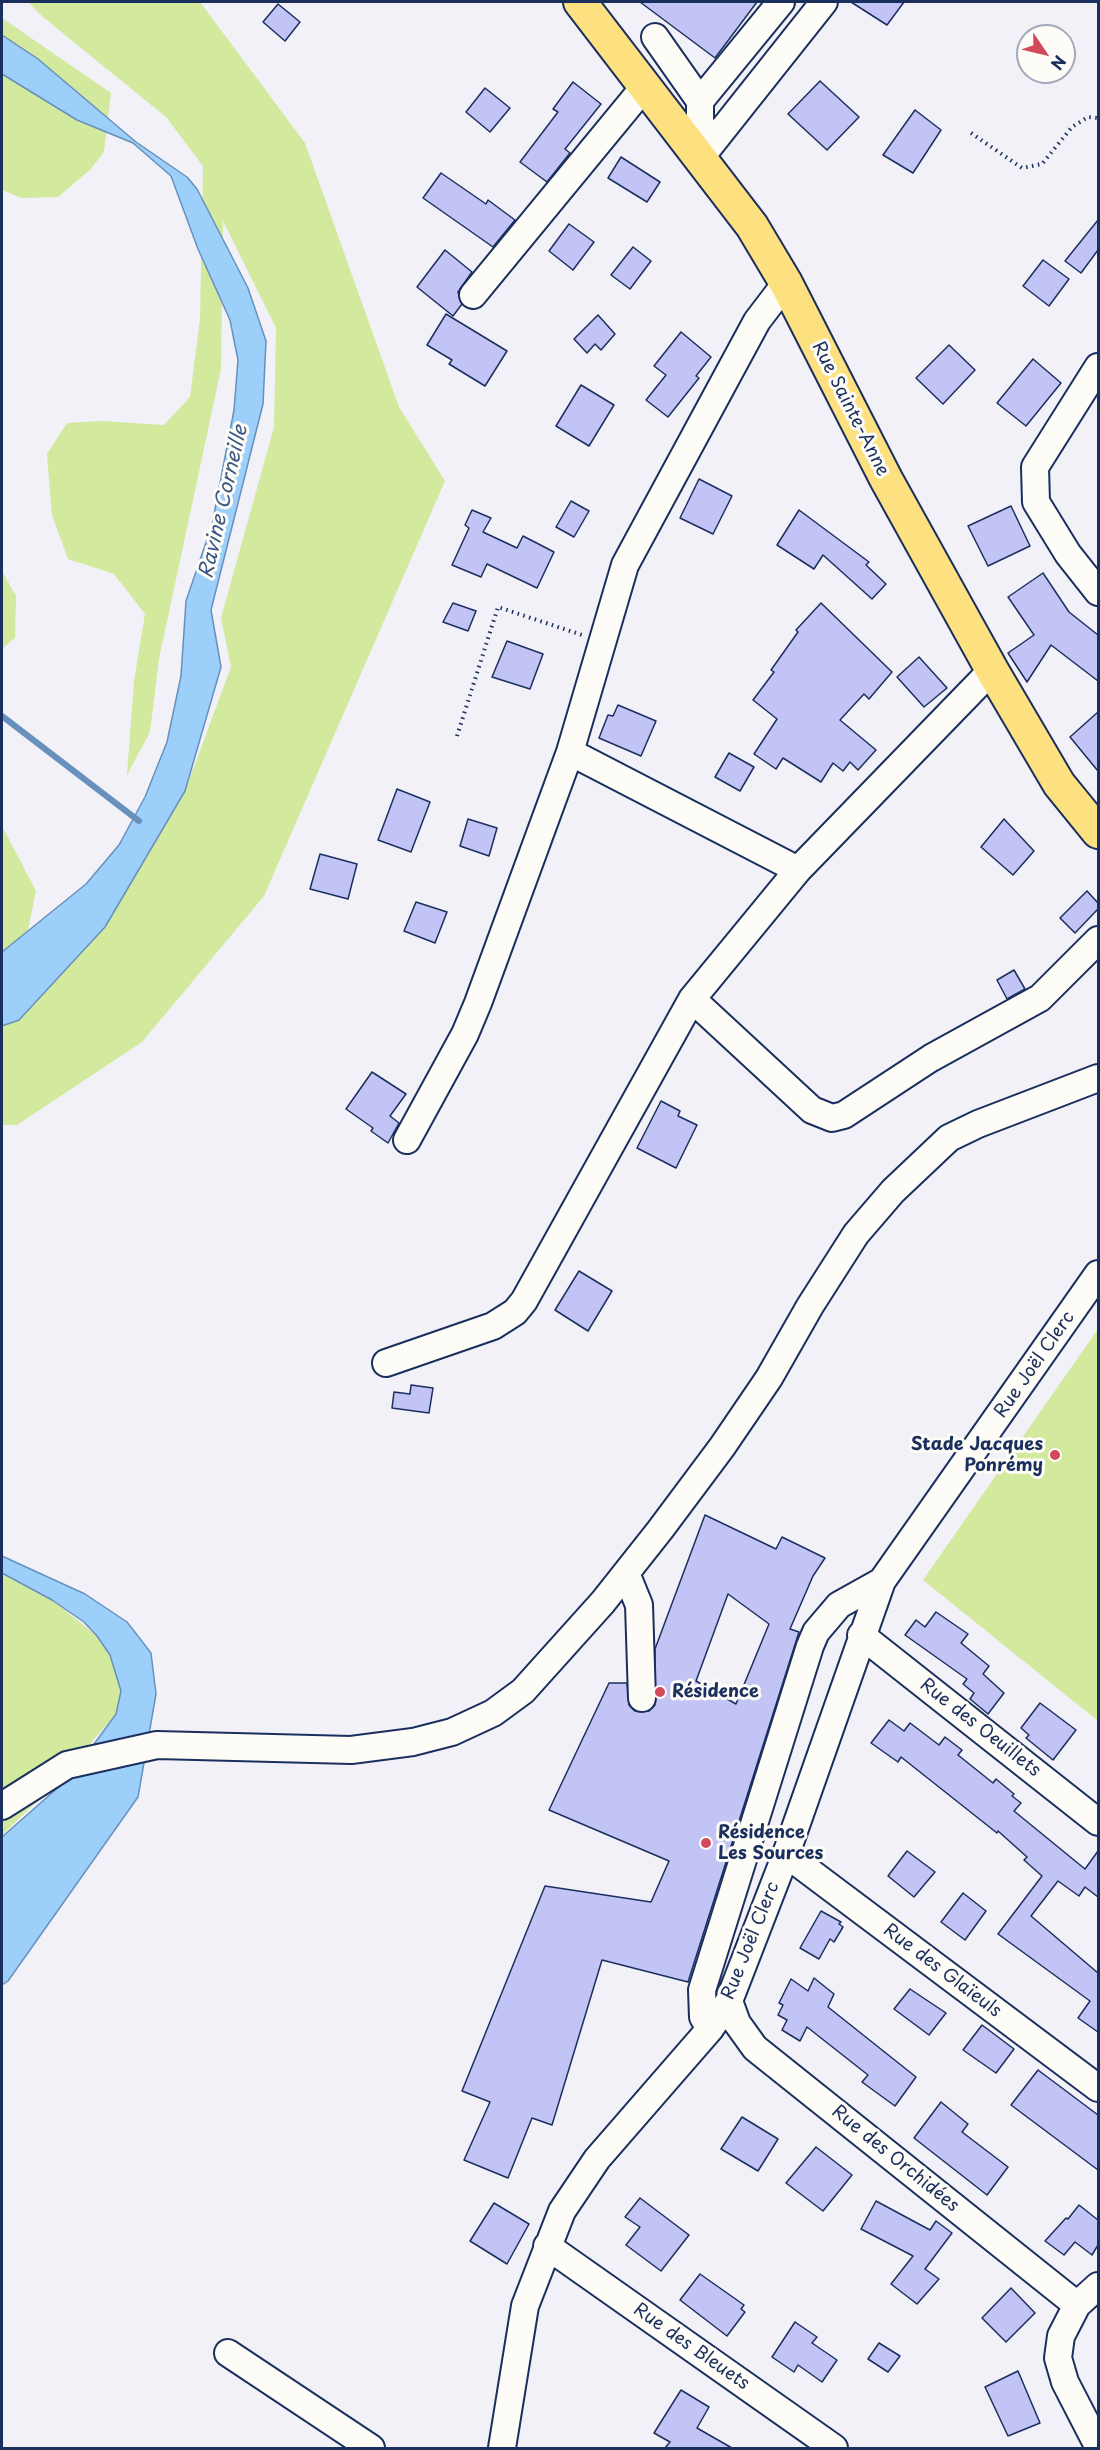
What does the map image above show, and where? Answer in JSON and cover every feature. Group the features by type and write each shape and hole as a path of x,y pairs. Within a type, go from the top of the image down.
{"main road":[{"name":"Rue Sainte-Anne","path":"580,2 645,86 707,149 786,283 886,479 992,670 1059,784 1098,832"}],"street":[{"path":"700,101 781,2"},
{"path":"707,149 824,2"},
{"path":"655,37 700,101 700,123 707,149"},
{"path":"473,295 645,86"},
{"path":"407,1140 472,1019 570,752 625,565 757,321 786,283"},
{"path":"1096,374 1035,467 1036,502 1068,554 1098,592"},
{"path":"386,1363 493,1326 515,1312 524,1301 692,999 798,870 992,670"},
{"path":"570,752 798,870"},
{"path":"692,999 812,1110 832,1118 844,1115 932,1058 1040,998 1098,940"},
{"path":"2,1806 67,1765 157,1745 351,1750 413,1742 452,1731 492,1713 523,1691 626,1573 722,1447 769,1378 810,1306 856,1234 893,1191 949,1138 978,1124 1098,1078"},
{"name":"Rue Joël Clerc","path":"502,2448 525,2306 562,2211 579,2183 710,2029 729,2001 786,1854 861,1635 882,1581 1098,1274"},
{"path":"626,1573 639,1605 642,1698"},
{"path":"710,2029 703,2017 702,1990 810,1646 816,1632 839,1605 882,1581"},
{"name":"Rue des Oeuillets","path":"861,1635 1098,1822"},
{"name":"Rue des Glaïeuls","path":"786,1854 1098,2088"},
{"name":"Rue des Orchidées","path":"729,2001 737,2023 755,2048 1077,2305"},
{"name":"Rue des Bleuets","path":"547,2246 834,2448"},
{"path":"1098,2286 1077,2305 1061,2336 1058,2358 1065,2382 1098,2446"},
{"path":"228,2353 371,2448"}],"path":[{"path":"971,133 1022,168 1042,164 1072,127 1088,117 1098,118"},
{"path":"457,736 498,607 601,641"}],"green space":[{"path":"28,2 200,2 305,143 399,407 445,481 264,896 142,1042 17,1125 2,1125 2,1026 19,1020 45,989 185,791 231,667 221,618 274,427 276,328 223,221 221,369 159,659 150,732 127,775 134,681 145,614 114,574 68,559 52,515 47,454 67,423 101,421 164,425 190,397 200,319 203,166 166,117 43,17"},
{"path":"2,18 111,93 104,152 90,170 58,197 21,198 2,190"},
{"path":"2,571 16,596 15,638 2,649"},
{"path":"2,826 36,891 28,930 2,952"},
{"name":"Stade Jacques Ponrémy","path":"1098,1329 1098,1721 923,1580"},
{"path":"2,1573 52,1600 97,1636 110,1655 121,1691 116,1714 54,1785 2,1835"}],"water":[{"name":"Ravine Corneille","path":"2,35 38,59 136,142 187,177 197,189 248,288 266,341 263,404 211,610 221,667 185,791 105,927 19,1020 2,1026 2,952 86,884 119,845 145,797 167,742 181,676 186,601 212,525 234,410 238,360 230,320 198,249 171,176 133,143 77,120 2,74"},
{"path":"2,1556 85,1594 127,1622 151,1653 156,1694 138,1797 8,1981 2,1985 2,1837 70,1777 116,1714 121,1691 110,1655 97,1636 84,1622 52,1600 2,1573"}],"building":[{"path":"640,2 757,2 715,58"},
{"path":"851,2 904,2 887,25"},
{"path":"278,4 300,22 285,41 263,22"},
{"path":"820,81 859,117 827,150 788,114"},
{"path":"573,82 601,104 565,149 570,153 547,182 520,162 558,112 553,109"},
{"path":"485,88 510,108 490,132 466,112"},
{"path":"915,110 941,130 913,173 883,155"},
{"path":"621,157 660,182 647,202 608,178"},
{"path":"441,173 486,204 488,200 515,220 493,247 423,198"},
{"path":"1098,220 1098,250 1081,273 1065,261"},
{"path":"569,224 594,242 573,270 549,251"},
{"path":"633,247 651,261 630,289 611,275"},
{"path":"445,250 472,272 458,292 462,304 453,316 417,287"},
{"path":"1043,260 1069,279 1049,306 1023,286"},
{"path":"446,314 507,351 485,386 449,364 452,360 427,345"},
{"path":"598,315 615,334 601,350 595,344 587,353 574,339"},
{"path":"681,332 711,357 696,376 699,378 668,417 646,400 666,375 654,366"},
{"path":"949,345 975,370 943,404 916,378"},
{"path":"1033,359 1061,383 1026,426 997,403"},
{"path":"581,385 614,405 589,446 556,426"},
{"path":"699,479 732,496 713,534 680,518"},
{"path":"571,501 589,511 574,537 556,527"},
{"path":"1011,506 1030,546 988,566 968,526"},
{"path":"472,510 491,518 483,532 517,548 523,536 554,552 537,588 487,564 481,577 452,565 469,528 465,525"},
{"path":"799,510 869,562 866,565 886,584 872,599 823,555 814,569 777,545"},
{"path":"1043,573 1069,612 1098,635 1098,681 1051,645 1027,682 1008,653 1034,635 1008,597"},
{"path":"453,603 476,611 468,631 443,622"},
{"path":"821,603 892,672 869,699 864,694 840,720 876,750 858,770 850,762 843,771 833,763 821,782 783,758 776,769 754,754 777,719 753,700 774,672 771,670 798,632 796,630"},
{"path":"507,641 543,654 530,689 492,677"},
{"path":"919,657 947,688 924,707 897,677"},
{"path":"618,705 656,721 641,756 599,738 608,715 613,716"},
{"path":"1098,712 1098,771 1070,737"},
{"path":"729,753 754,767 740,791 715,777"},
{"path":"397,789 430,802 411,852 378,840"},
{"path":"468,819 497,828 489,856 460,846"},
{"path":"1004,819 1034,851 1013,875 981,847"},
{"path":"320,854 357,864 348,899 310,889"},
{"path":"1087,891 1098,903 1098,909 1075,933 1060,918"},
{"path":"416,902 447,912 435,943 404,931"},
{"path":"1014,970 1025,989 1007,999 997,980"},
{"path":"372,1072 406,1094 390,1116 399,1123 388,1143 371,1131 373,1128 346,1109"},
{"path":"661,1101 680,1111 678,1116 697,1125 676,1168 637,1148"},
{"path":"579,1271 612,1291 588,1331 555,1310"},
{"path":"411,1385 433,1388 429,1413 392,1408 394,1392 410,1394"},
{"path":"705,1515 776,1549 782,1537 825,1558 813,1576 790,1629 799,1632 688,1982 602,1960 552,2125 532,2118 508,2178 464,2160 490,2102 462,2091 545,1886 651,1902 669,1861 549,1810 609,1683 627,1683 629,1705 635,1711 649,1711 655,1705 655,1649","holes":["728,1594 769,1624 736,1704 696,1681"]},
{"path":"936,1612 968,1634 961,1643 989,1666 983,1674 1004,1693 988,1714 970,1699 974,1693 963,1684 967,1679 905,1635 916,1620 925,1627"},
{"path":"1040,1703 1076,1730 1053,1760 1026,1738 1029,1735 1021,1728"},
{"path":"889,1720 904,1731 910,1723 939,1745 945,1737 962,1750 958,1755 993,1783 996,1779 1014,1794 1012,1796 1021,1803 1014,1811 1085,1869 1098,1851 1098,1897 1085,1887 1079,1896 1058,1881 1031,1916 1098,1973 1098,2032 1078,2018 1090,2001 998,1934 1042,1876 1024,1860 1027,1857 998,1831 997,1833 901,1757 898,1762 871,1743"},
{"path":"907,1851 935,1872 914,1897 888,1876"},
{"path":"963,1893 986,1911 965,1940 941,1922"},
{"path":"821,1911 841,1922 839,1924 843,1927 834,1942 830,1939 819,1959 800,1948"},
{"path":"814,1978 834,1994 828,2007 916,2077 895,2106 862,2082 868,2075 807,2027 800,2041 782,2030 787,2020 778,2015 783,2005 779,2003 791,1979 808,1991"},
{"path":"910,1989 946,2013 929,2035 894,2009"},
{"path":"982,2025 1014,2049 996,2073 963,2050"},
{"path":"1038,2070 1098,2115 1098,2170 1011,2105"},
{"path":"941,2102 968,2124 962,2132 1008,2167 987,2195 914,2138"},
{"path":"742,2117 778,2139 758,2171 721,2149"},
{"path":"816,2147 852,2175 823,2211 786,2183"},
{"path":"640,2198 689,2235 661,2271 626,2245 640,2227 625,2217"},
{"path":"876,2201 930,2230 936,2221 952,2233 925,2269 939,2279 917,2304 891,2284 913,2256 861,2229"},
{"path":"494,2203 529,2224 507,2264 470,2241"},
{"path":"1079,2205 1098,2220 1098,2245 1092,2255 1075,2242 1064,2255 1045,2241"},
{"path":"700,2274 744,2305 741,2309 745,2312 727,2336 680,2300"},
{"path":"1011,2288 1035,2313 1006,2342 982,2318"},
{"path":"795,2322 817,2337 812,2343 837,2360 822,2382 798,2365 794,2372 772,2357"},
{"path":"879,2343 900,2356 888,2372 868,2359"},
{"path":"1018,2371 1040,2423 1008,2436 985,2387"},
{"path":"681,2390 709,2407 697,2428 732,2448 665,2448 670,2442 654,2433"}],"waterway":[{"path":"2,716 139,821"}],"place":[{"name":"Stade Jacques Ponrémy","path":"1055,1455"},
{"name":"Résidence","path":"660,1692"},
{"name":"Résidence Les Sources","path":"706,1843"}]}
